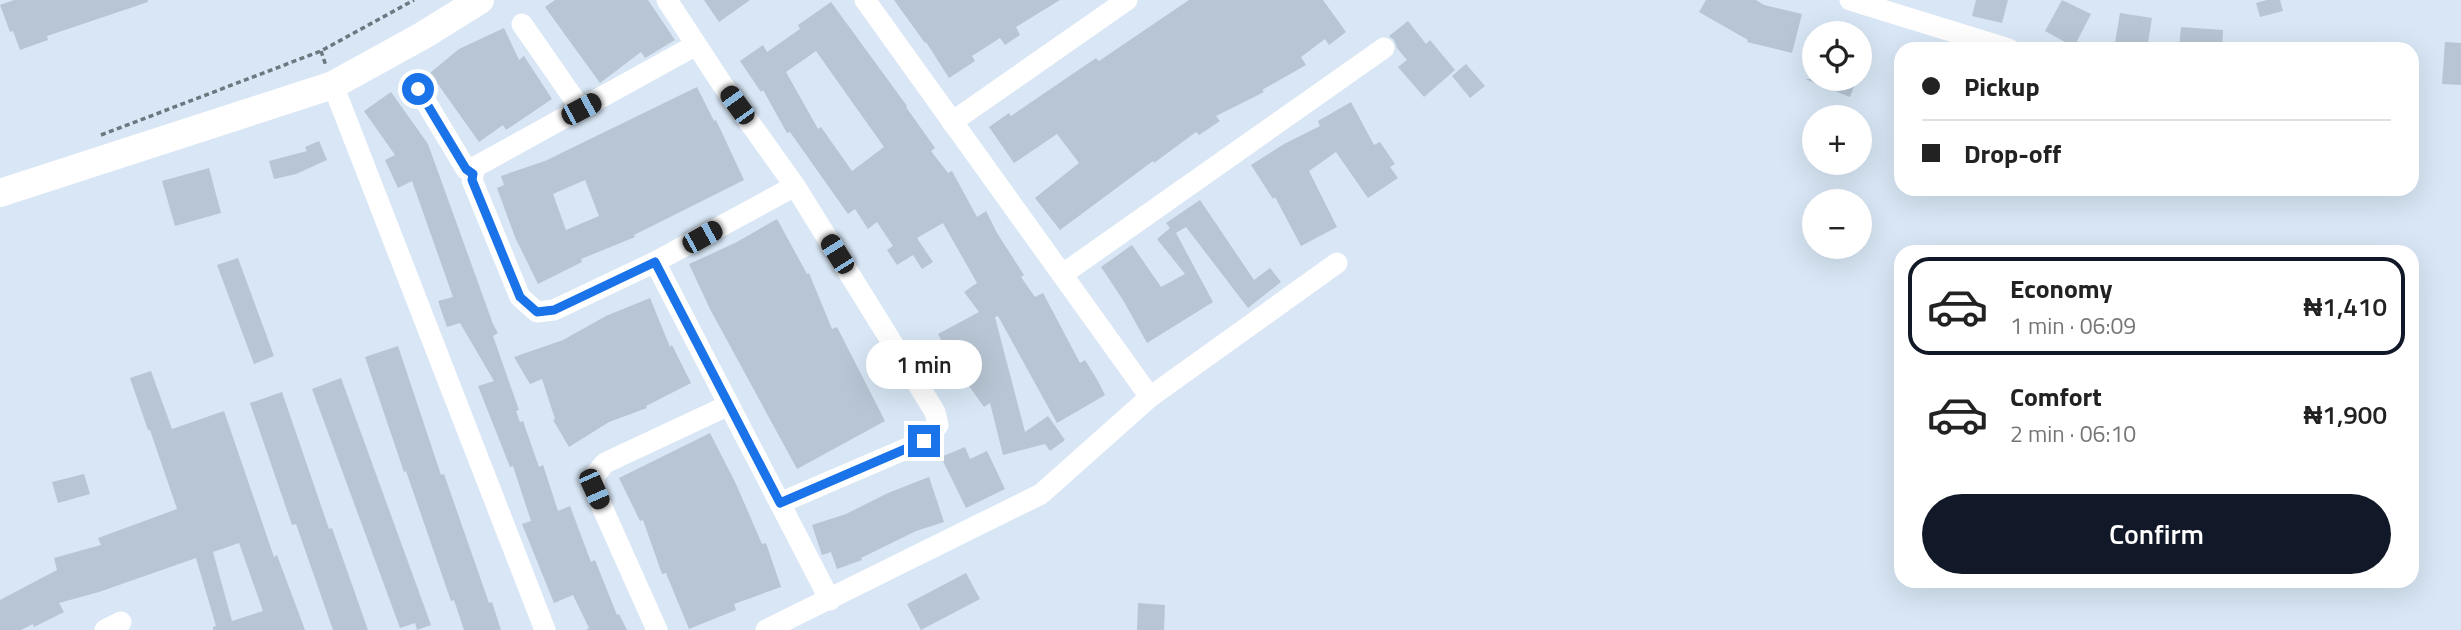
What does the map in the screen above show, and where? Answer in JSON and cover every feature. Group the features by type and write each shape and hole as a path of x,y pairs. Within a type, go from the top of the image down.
{"street":[{"path":"0,193 333,85 422,36 480,0"},
{"path":"667,0 795,186 935,412 938,425 924,441 780,503"},
{"path":"865,0 1150,397"},
{"path":"952,122 1127,0"},
{"path":"1858,1 1987,42"},
{"path":"522,24 581,109"},
{"path":"696,45 475,167 472,180 520,297 537,312 554,310 655,262 795,186"},
{"path":"1063,274 1384,48"},
{"path":"333,85 545,630"},
{"path":"418,89 466,169 473,174"},
{"path":"655,262 831,600"},
{"path":"766,630 1041,494 1150,397 1337,263"},
{"path":"657,630 594,489 596,475 605,464 729,405"}],"path":[{"path":"92,138 321,51 414,0"}],"building":[{"path":"14,0 148,2 47,36 48,40 20,50 0,5"},
{"path":"555,0 648,0 675,40 645,58 641,52 600,83 545,7"},
{"path":"704,0 750,0 719,22"},
{"path":"894,0 1060,0 1016,27 1020,35 1005,45 1000,38 972,56 975,61 949,78"},
{"path":"1189,0 1323,0 1346,32 1329,45 1325,39 1301,57 1306,65 1262,90 1264,92 1216,116 1220,121 1199,135 1196,132 1154,163 1153,161 1060,230 1035,198 1079,163 1057,134 1014,163 989,127 1009,113 1011,116 1096,58 1099,61"},
{"path":"1706,0 1756,0 1764,5 1802,14 1792,53 1747,42 1748,40 1699,12"},
{"path":"1976,0 2008,0 2002,23 1972,16"},
{"path":"2062,0 2091,14 2077,42 2065,42 2045,31"},
{"path":"2280,0 2283,11 2260,17 2256,3"},
{"path":"831,2 907,106 935,148 931,151 948,173 952,171 977,217 986,211 1024,275 1021,277 1035,297 1043,293 1080,363 1085,360 1098,381 1105,395 1057,423 998,316 995,317 1025,432 1048,416 1065,440 1050,451 1045,444 1003,455 990,403 984,407 954,365 938,334 979,312 964,292 977,283 943,223 917,238 933,262 922,269 913,255 897,265 887,250 893,246 877,222 868,229 855,209 848,214 790,132 787,133 763,90 761,92 740,61 763,45 767,52 800,29 798,25","holes":["816,51 884,147 852,171 821,127 818,129 786,72"]},
{"path":"2120,13 2152,18 2148,42 2115,42"},
{"path":"1408,21 1426,44 1430,40 1455,70 1424,97 1398,67 1407,60 1389,36"},
{"path":"2181,27 2223,30 2222,42 2180,42"},
{"path":"504,28 519,60 524,56 552,99 506,130 503,125 479,142 430,73 459,49"},
{"path":"2445,42 2461,43 2461,85 2442,84"},
{"path":"1466,64 1485,86 1470,98 1452,76"},
{"path":"697,87 744,180 634,235 635,237 581,259 582,262 538,284 515,237 497,188 504,185 501,176 545,161","holes":["585,180 599,216 566,230 553,194"]},
{"path":"1835,91 1852,91 1850,97"},
{"path":"391,92 428,144 498,333 493,336 519,410 516,411 520,422 523,421 539,467 543,465 558,511 570,506 591,562 595,560 617,615 619,614 627,630 586,630 589,628 573,595 554,603 522,524 531,521 513,466 510,467 478,386 494,381 460,323 447,327 438,301 453,297 412,181 398,188 385,160 395,155 364,111"},
{"path":"1351,102 1374,145 1380,142 1395,164 1390,167 1398,178 1368,198 1336,152 1309,171 1337,227 1301,246 1275,197 1273,199 1251,165 1320,126 1318,121"},
{"path":"319,141 327,160 296,174 274,179 269,161 307,151 305,147"},
{"path":"209,168 221,213 175,226 162,181"},
{"path":"1200,200 1254,280 1270,268 1281,282 1248,308 1186,227 1176,233 1213,302 1147,343 1101,267 1132,245 1161,287 1185,274 1157,239 1170,228 1166,223"},
{"path":"777,219 807,274 809,273 832,329 837,327 885,421 797,469 710,309 689,264 735,243"},
{"path":"238,258 274,356 254,364 217,265"},
{"path":"650,298 670,347 672,345 691,383 646,406 647,408 609,422 569,447 553,420 555,419 542,379 530,384 514,357 563,340 606,316"},
{"path":"398,346 441,475 444,474 501,630 464,630 454,600 451,601 406,471 404,472 365,357"},
{"path":"151,371 172,429 224,411 274,557 277,555 305,630 213,630 216,626 196,558 59,603 64,612 34,627 33,624 21,630 0,630 0,600 57,570 54,558 101,545 98,538 177,509 130,378","holes":["239,543 263,611 232,621 213,552"]},
{"path":"341,378 431,625 417,630 415,623 400,628 312,389"},
{"path":"282,392 329,529 332,528 368,630 333,630 296,524 292,525 250,403"},
{"path":"710,433 762,544 766,543 781,587 734,604 736,610 689,629 666,573 662,574 643,520 640,521 619,478"},
{"path":"965,447 970,459 987,451 1005,489 966,508 941,457"},
{"path":"84,474 90,494 58,503 52,482"},
{"path":"929,477 944,522 916,531 861,558 862,560 837,569 831,552 822,555 812,525 846,514"},
{"path":"966,573 980,599 921,630 907,604"},
{"path":"1138,603 1165,605 1164,630 1137,630"}],"route":[{"path":"418,89 466,169 473,174 472,180 520,297 537,312 554,310 655,262 780,503 924,441"}]}
